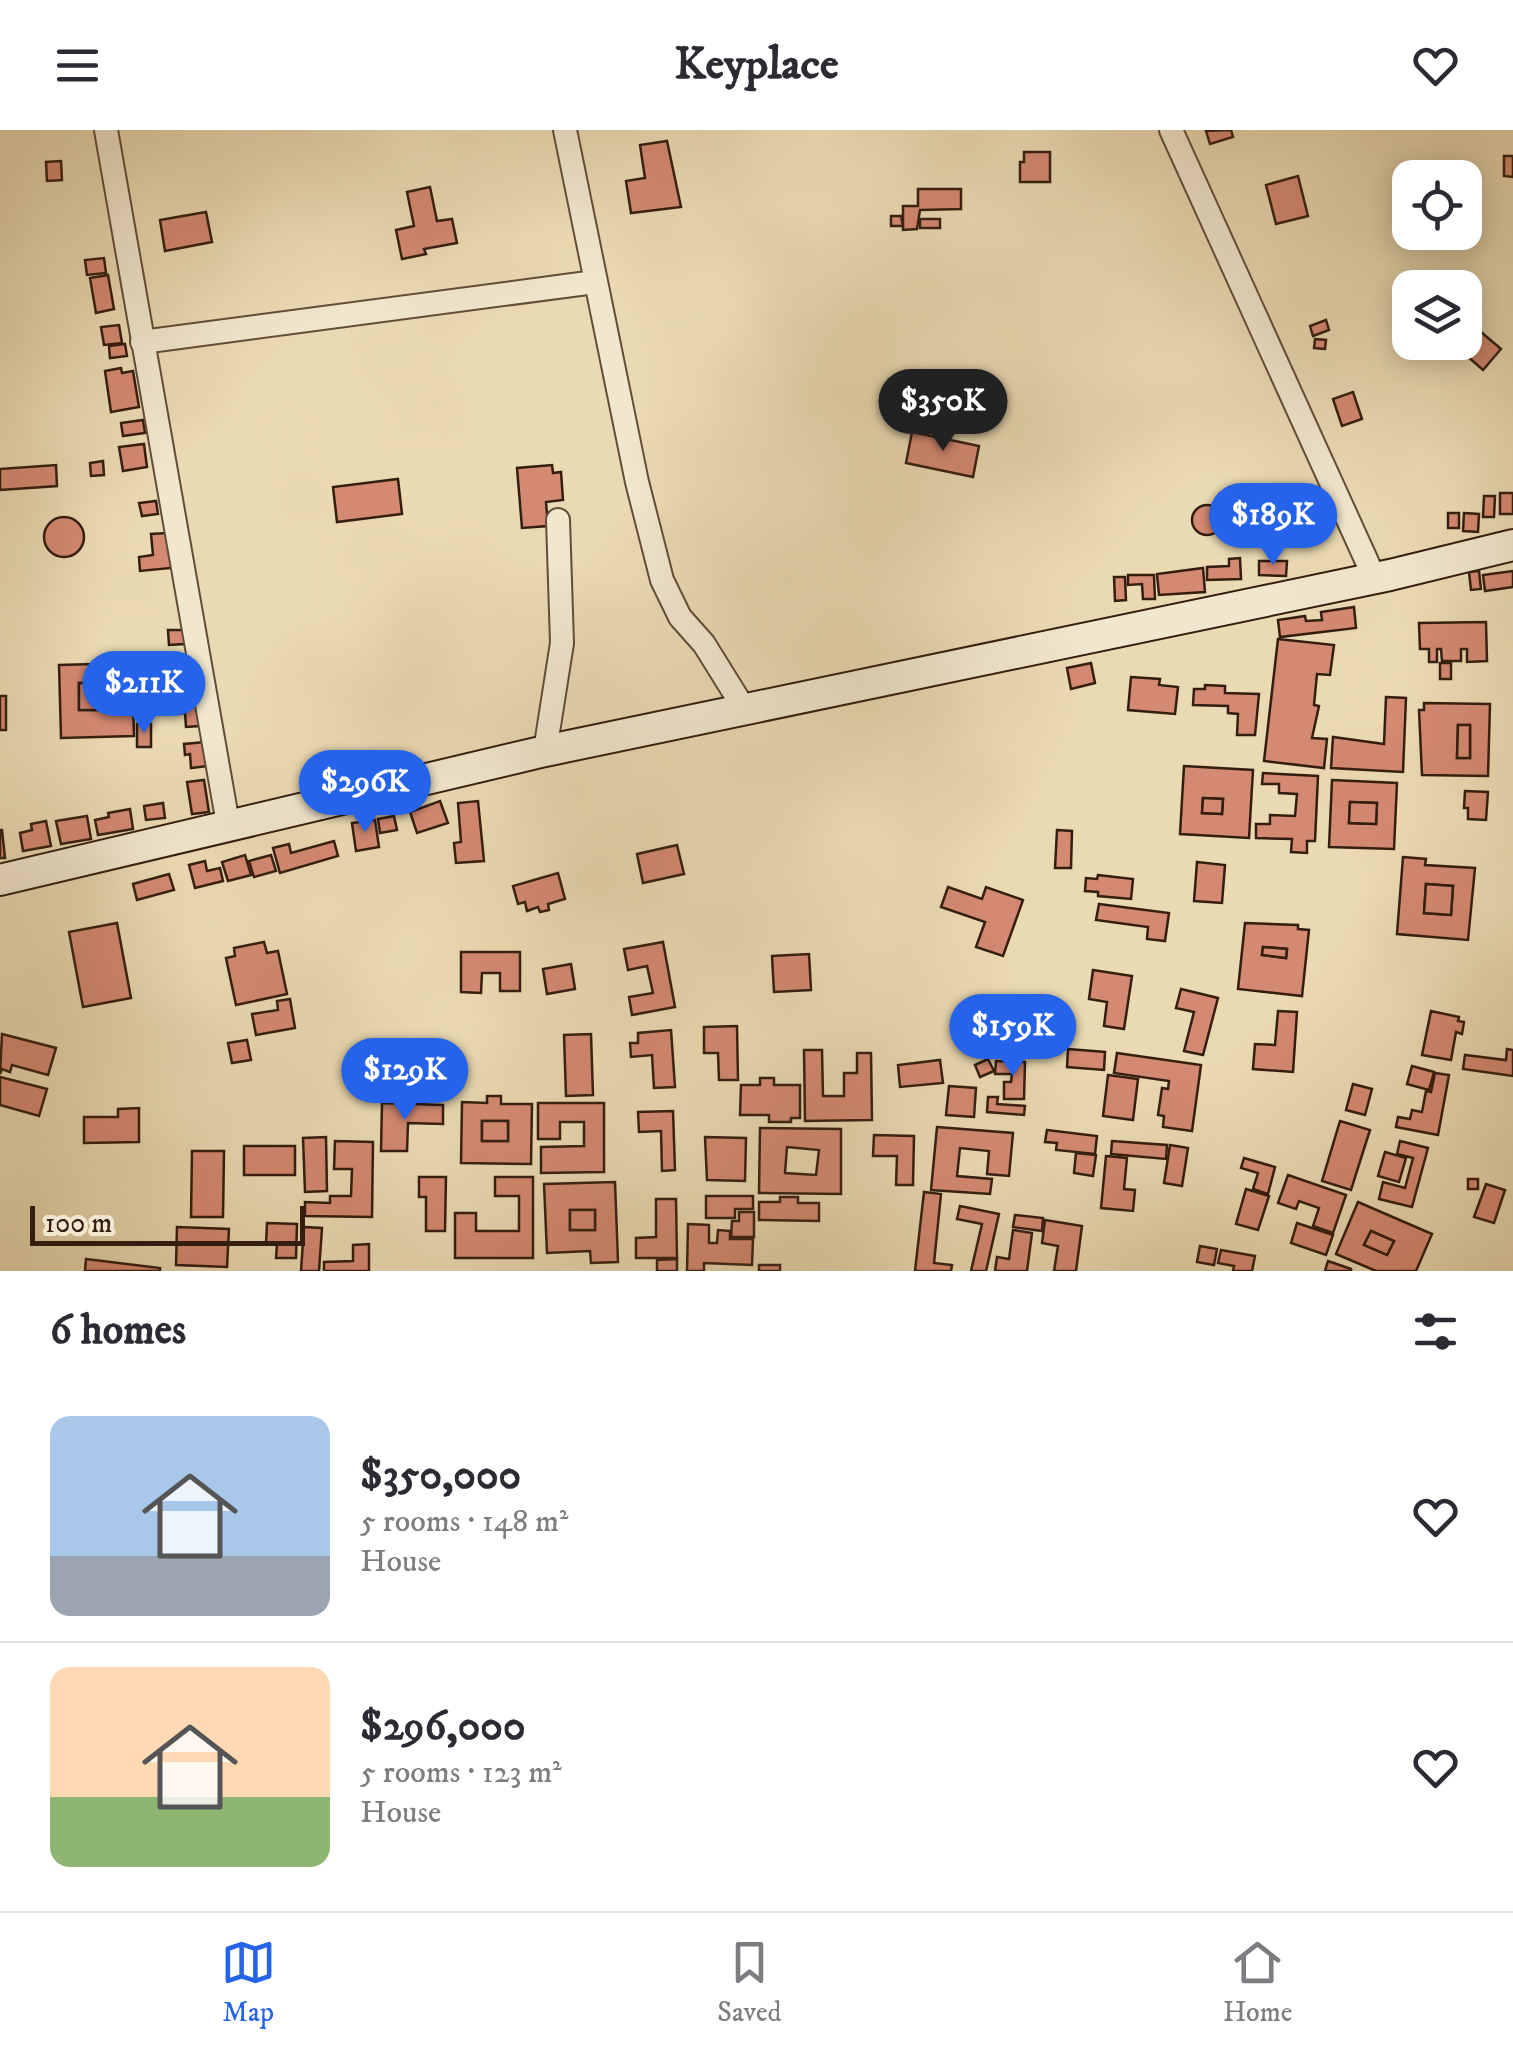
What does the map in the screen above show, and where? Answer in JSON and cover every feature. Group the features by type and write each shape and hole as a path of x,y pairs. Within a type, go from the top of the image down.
{"main road":[{"path":"0,880 546,751 1374,577 1513,544"}],"street":[{"path":"106,130 228,824"},
{"path":"565,130 637,482 662,580 680,618 704,644 745,710"},
{"path":"1171,130 1374,577"},
{"path":"142,342 596,282"},
{"path":"546,751 562,643 558,520"}],"building":[{"path":"1231,130 1233,137 1210,144 1206,131"},
{"path":"667,141 681,207 631,213 626,181 645,178 640,145"},
{"path":"1024,152 1050,152 1050,182 1020,182"},
{"path":"1504,156 1513,156 1513,177 1504,176"},
{"path":"61,161 62,180 47,181 46,162"},
{"path":"1298,176 1308,216 1276,224 1266,185"},
{"path":"430,187 437,221 452,219 457,243 424,249 426,254 402,259 396,230 414,226 407,192"},
{"path":"918,189 961,189 961,209 920,210 917,229 903,230 903,206 918,206"},
{"path":"206,212 212,242 165,251 160,220"},
{"path":"891,216 901,216 903,226 891,226"},
{"path":"920,219 940,219 940,228 920,228"},
{"path":"104,258 106,273 87,275 85,260"},
{"path":"108,275 114,309 96,313 90,278"},
{"path":"1326,320 1329,330 1313,336 1310,326"},
{"path":"119,325 122,343 104,345 101,327"},
{"path":"1482,333 1501,349 1483,370 1472,360 1482,360"},
{"path":"1315,339 1326,340 1325,349 1314,348"},
{"path":"125,344 127,356 110,358 109,346"},
{"path":"121,368 122,373 133,371 139,407 111,412 105,371"},
{"path":"1353,392 1362,419 1342,426 1333,399"},
{"path":"914,405 932,409 926,434 908,430"},
{"path":"143,420 145,433 123,436 121,423"},
{"path":"912,432 979,446 973,477 906,463"},
{"path":"144,444 147,467 123,471 119,447"},
{"path":"103,461 104,475 91,476 90,463"},
{"path":"56,465 57,486 0,490 0,469"},
{"path":"552,465 553,473 561,472 563,500 546,502 548,526 522,528 517,468"},
{"path":"398,479 402,514 337,522 333,487"},
{"path":"1500,493 1513,493 1513,514 1500,514"},
{"path":"1484,496 1495,496 1494,517 1483,517"},
{"path":"156,501 158,514 142,516 139,503"},
{"path":"1207,505 1221,514 1222,520 1213,534 1207,535 1193,526 1192,520 1201,506"},
{"path":"1448,513 1459,513 1459,528 1448,528"},
{"path":"1464,513 1479,514 1478,532 1463,531"},
{"path":"64,517 78,523 84,537 78,551 64,557 50,551 44,537 50,523"},
{"path":"167,533 171,568 140,571 139,557 153,555 151,534"},
{"path":"1240,558 1241,579 1207,580 1207,567 1229,566 1229,559"},
{"path":"1259,561 1287,561 1286,576 1259,575"},
{"path":"1203,568 1205,592 1159,595 1157,574"},
{"path":"1479,571 1481,589 1471,590 1469,572"},
{"path":"1513,571 1513,587 1485,591 1483,575"},
{"path":"1128,575 1154,575 1155,599 1143,599 1142,584 1128,585"},
{"path":"1114,577 1125,577 1126,600 1115,601"},
{"path":"1354,607 1356,628 1280,637 1278,620 1305,616 1306,621 1322,620 1321,612"},
{"path":"1486,622 1487,661 1467,662 1467,649 1461,649 1461,661 1442,661 1441,649 1437,649 1437,662 1429,662 1429,649 1420,649 1419,623"},
{"path":"168,630 184,630 185,644 169,645"},
{"path":"1278,639 1334,645 1330,675 1317,674 1314,705 1319,706 1312,738 1327,739 1324,768 1264,761"},
{"path":"132,663 134,736 61,738 59,665","holes":["79,683 110,683 111,710 79,710"]},
{"path":"1091,663 1095,683 1071,689 1067,668"},
{"path":"1440,663 1451,663 1451,679 1440,679"},
{"path":"196,667 198,692 182,694 179,669"},
{"path":"1131,677 1160,679 1159,685 1178,687 1175,714 1128,710"},
{"path":"79,683 110,683 111,710 79,710"},
{"path":"1205,685 1225,686 1225,693 1259,694 1255,735 1237,735 1238,714 1228,713 1228,706 1193,705 1194,689 1205,689"},
{"path":"0,696 6,696 6,730 0,730"},
{"path":"1386,697 1406,698 1403,772 1331,768 1333,737 1384,744"},
{"path":"197,698 200,726 186,727 185,713 178,714 177,700"},
{"path":"1424,703 1490,704 1488,776 1422,775 1419,710 1424,710","holes":["1458,725 1470,725 1470,758 1457,758"]},
{"path":"137,724 151,724 151,747 137,747"},
{"path":"1458,725 1470,725 1470,758 1457,758"},
{"path":"205,742 208,766 191,768 184,744"},
{"path":"1184,766 1253,770 1249,838 1180,834","holes":["1203,798 1223,799 1222,814 1202,813"]},
{"path":"1263,773 1318,776 1315,841 1307,841 1307,853 1291,852 1292,839 1256,838 1256,824 1270,824 1270,815 1295,816 1297,794 1279,793 1279,784 1262,784"},
{"path":"204,780 209,812 192,814 187,782"},
{"path":"1332,780 1397,783 1394,849 1329,847","holes":["1350,802 1377,803 1376,824 1349,823"]},
{"path":"1465,791 1488,792 1486,820 1468,819"},
{"path":"1203,798 1223,799 1222,814 1202,813"},
{"path":"440,801 448,823 417,833 410,812"},
{"path":"478,801 484,861 456,863 454,843 461,842 458,803"},
{"path":"1350,802 1377,803 1376,824 1349,823"},
{"path":"163,803 165,818 146,820 144,806"},
{"path":"130,809 133,829 98,835 95,820"},
{"path":"87,816 91,839 61,844 56,821"},
{"path":"394,816 397,830 380,833 378,819"},
{"path":"375,820 379,847 356,851 352,823"},
{"path":"46,821 51,846 23,851 20,833 32,830 31,824"},
{"path":"2,830 5,858 0,858"},
{"path":"1057,830 1072,831 1071,868 1055,868"},
{"path":"334,841 338,856 280,873 273,848 289,844 291,853"},
{"path":"677,845 684,874 643,883 637,854"},
{"path":"245,855 251,875 228,881 222,862"},
{"path":"271,855 276,871 254,877 249,861"},
{"path":"1403,857 1426,859 1425,865 1475,868 1468,940 1397,934","holes":["1426,884 1453,886 1451,915 1424,913"]},
{"path":"205,861 207,871 220,868 223,881 195,888 189,865"},
{"path":"1197,862 1225,865 1222,903 1194,901"},
{"path":"558,873 565,899 548,904 549,910 540,912 538,907 527,911 525,902 518,904 513,886"},
{"path":"169,874 174,890 137,900 133,884"},
{"path":"1098,875 1133,879 1131,899 1085,891 1086,878 1097,879"},
{"path":"1426,884 1453,886 1451,915 1424,913"},
{"path":"948,887 982,899 986,887 1023,900 1003,956 976,947 985,922 941,907"},
{"path":"1099,904 1169,913 1165,941 1147,939 1148,927 1096,920"},
{"path":"117,923 131,998 83,1007 69,932"},
{"path":"1245,923 1298,925 1298,929 1309,930 1302,996 1238,989","holes":["1263,947 1287,949 1286,958 1262,955"]},
{"path":"264,942 267,953 278,951 287,994 236,1005 226,958 235,956 234,948"},
{"path":"663,942 675,1007 632,1015 629,997 653,993 647,966 628,970 624,949"},
{"path":"1263,947 1287,949 1286,958 1262,955"},
{"path":"461,952 520,952 520,991 500,991 500,973 482,973 481,993 461,992"},
{"path":"809,954 811,990 774,992 772,956"},
{"path":"571,964 575,989 547,994 543,969"},
{"path":"1093,970 1132,976 1124,1029 1104,1026 1107,1002 1089,999"},
{"path":"1181,989 1218,998 1203,1055 1184,1051 1194,1012 1176,1008"},
{"path":"290,999 295,1028 256,1035 252,1014 278,1010 277,1001"},
{"path":"1278,1011 1297,1012 1293,1072 1253,1069 1255,1044 1275,1045"},
{"path":"1431,1011 1459,1017 1458,1021 1464,1022 1462,1034 1456,1032 1451,1060 1422,1055"},
{"path":"737,1026 738,1080 719,1080 718,1053 704,1053 704,1027"},
{"path":"671,1030 675,1087 654,1088 652,1055 631,1057 630,1043 638,1043 638,1033"},
{"path":"2,1034 56,1048 48,1075 12,1065 10,1072 2,1069 0,1074"},
{"path":"591,1034 593,1095 566,1096 564,1035"},
{"path":"247,1040 251,1060 232,1063 228,1043"},
{"path":"1068,1049 1105,1052 1104,1070 1067,1067"},
{"path":"1507,1049 1513,1050 1513,1076 1463,1069 1465,1055 1506,1060"},
{"path":"804,1050 822,1050 823,1096 844,1096 844,1073 857,1073 857,1053 871,1053 872,1120 805,1121"},
{"path":"1117,1053 1201,1065 1192,1131 1163,1127 1164,1116 1158,1115 1162,1088 1168,1089 1169,1081 1114,1073"},
{"path":"988,1059 994,1071 980,1077 975,1065"},
{"path":"940,1060 943,1083 900,1087 898,1065"},
{"path":"996,1061 1025,1062 1024,1099 1004,1099 1004,1082 1011,1082 1012,1074 995,1074"},
{"path":"1412,1066 1434,1072 1429,1090 1407,1084"},
{"path":"1435,1073 1449,1075 1438,1135 1396,1127 1398,1117 1410,1119 1412,1110 1422,1112"},
{"path":"1108,1075 1138,1079 1133,1120 1103,1116"},
{"path":"0,1077 47,1089 39,1116 0,1105"},
{"path":"760,1078 774,1078 774,1085 800,1085 800,1118 769,1122 769,1115 740,1115 741,1085 760,1085"},
{"path":"1353,1084 1372,1089 1365,1115 1346,1110"},
{"path":"949,1086 976,1088 974,1117 946,1115"},
{"path":"487,1096 501,1096 501,1104 532,1104 531,1164 461,1163 462,1102 487,1103","holes":["482,1121 508,1121 508,1141 482,1141"]},
{"path":"988,1097 998,1097 997,1104 1025,1106 1024,1115 987,1112"},
{"path":"382,1103 443,1105 443,1124 408,1123 407,1151 381,1151"},
{"path":"538,1103 604,1103 604,1172 541,1173 541,1147 584,1146 584,1122 560,1122 560,1139 538,1139"},
{"path":"139,1108 139,1142 84,1143 84,1117 118,1117 118,1109"},
{"path":"673,1111 675,1170 662,1171 661,1131 639,1132 638,1112"},
{"path":"482,1121 508,1121 508,1141 482,1141"},
{"path":"1340,1121 1370,1130 1351,1190 1322,1181"},
{"path":"937,1127 1013,1133 1009,1176 987,1174 989,1151 960,1148 957,1176 992,1179 990,1194 931,1190"},
{"path":"760,1128 841,1129 841,1194 759,1193","holes":["787,1147 819,1150 816,1175 785,1173"]},
{"path":"1047,1130 1097,1136 1095,1154 1056,1150 1057,1143 1045,1142"},
{"path":"874,1135 914,1136 913,1185 896,1185 897,1156 873,1156"},
{"path":"326,1137 327,1191 305,1192 303,1138"},
{"path":"705,1137 746,1138 745,1181 707,1180"},
{"path":"335,1141 373,1142 372,1217 305,1216 305,1202 330,1203 330,1196 351,1196 352,1169 334,1169"},
{"path":"1112,1141 1167,1145 1166,1159 1111,1154"},
{"path":"1400,1141 1428,1148 1412,1207 1379,1199 1383,1182 1405,1188 1413,1158 1397,1154"},
{"path":"1170,1145 1188,1148 1182,1186 1164,1183"},
{"path":"244,1146 295,1146 295,1175 244,1175"},
{"path":"192,1151 224,1151 223,1217 191,1217"},
{"path":"1385,1152 1406,1158 1399,1182 1378,1176"},
{"path":"1076,1153 1096,1155 1093,1176 1074,1173"},
{"path":"1106,1156 1127,1158 1124,1189 1135,1190 1133,1211 1101,1208"},
{"path":"1244,1158 1275,1167 1268,1194 1253,1189 1258,1173 1241,1168"},
{"path":"1288,1175 1346,1195 1333,1233 1313,1226 1319,1208 1299,1201 1296,1209 1278,1203"},
{"path":"419,1177 446,1177 445,1231 426,1231 426,1197 419,1197"},
{"path":"495,1177 533,1177 533,1258 455,1258 455,1213 476,1213 476,1231 519,1231 519,1196 495,1196"},
{"path":"1468,1179 1478,1179 1478,1189 1468,1189"},
{"path":"615,1182 618,1262 591,1263 590,1251 547,1253 544,1184","holes":["570,1210 595,1210 595,1230 570,1230"]},
{"path":"1486,1184 1505,1190 1494,1223 1474,1217"},
{"path":"1246,1189 1269,1196 1258,1230 1236,1224"},
{"path":"924,1192 941,1194 934,1263 952,1265 951,1271 915,1271"},
{"path":"706,1196 753,1196 753,1209 735,1209 735,1218 706,1218"},
{"path":"780,1197 798,1197 798,1203 819,1203 819,1221 759,1220 759,1202 780,1202"},
{"path":"656,1199 676,1199 677,1258 636,1258 636,1238 656,1237"},
{"path":"1358,1202 1432,1234 1416,1271 1376,1271 1336,1254","holes":["1371,1231 1394,1241 1387,1255 1364,1245"]},
{"path":"960,1206 999,1214 986,1271 971,1271 982,1224 957,1219"},
{"path":"570,1210 595,1210 595,1230 570,1230"},
{"path":"739,1212 754,1212 754,1237 731,1237 732,1221 739,1221"},
{"path":"1015,1215 1043,1218 1042,1231 1013,1227"},
{"path":"1045,1220 1082,1226 1076,1271 1054,1271 1058,1246 1042,1243"},
{"path":"267,1223 297,1224 296,1258 276,1258 277,1244 266,1244"},
{"path":"1297,1223 1333,1235 1326,1255 1291,1243"},
{"path":"688,1224 709,1225 709,1243 717,1243 718,1230 730,1231 730,1239 753,1239 752,1265 704,1263 704,1271 687,1271"},
{"path":"177,1227 229,1229 227,1267 176,1265"},
{"path":"304,1227 322,1228 319,1271 301,1271"},
{"path":"1013,1230 1032,1233 1027,1271 995,1271 997,1257 1009,1259"},
{"path":"1371,1231 1394,1241 1387,1255 1364,1245"},
{"path":"369,1244 369,1271 324,1271 324,1262 353,1261 353,1245"},
{"path":"1200,1246 1217,1249 1214,1265 1197,1262"},
{"path":"1221,1250 1255,1256 1252,1271 1233,1271 1234,1266 1218,1263"},
{"path":"86,1259 160,1268 160,1271 85,1271"},
{"path":"677,1259 677,1271 657,1271 657,1260"},
{"path":"1328,1261 1351,1269 1351,1271 1325,1271"},
{"path":"759,1265 780,1265 780,1271 759,1271"}]}
